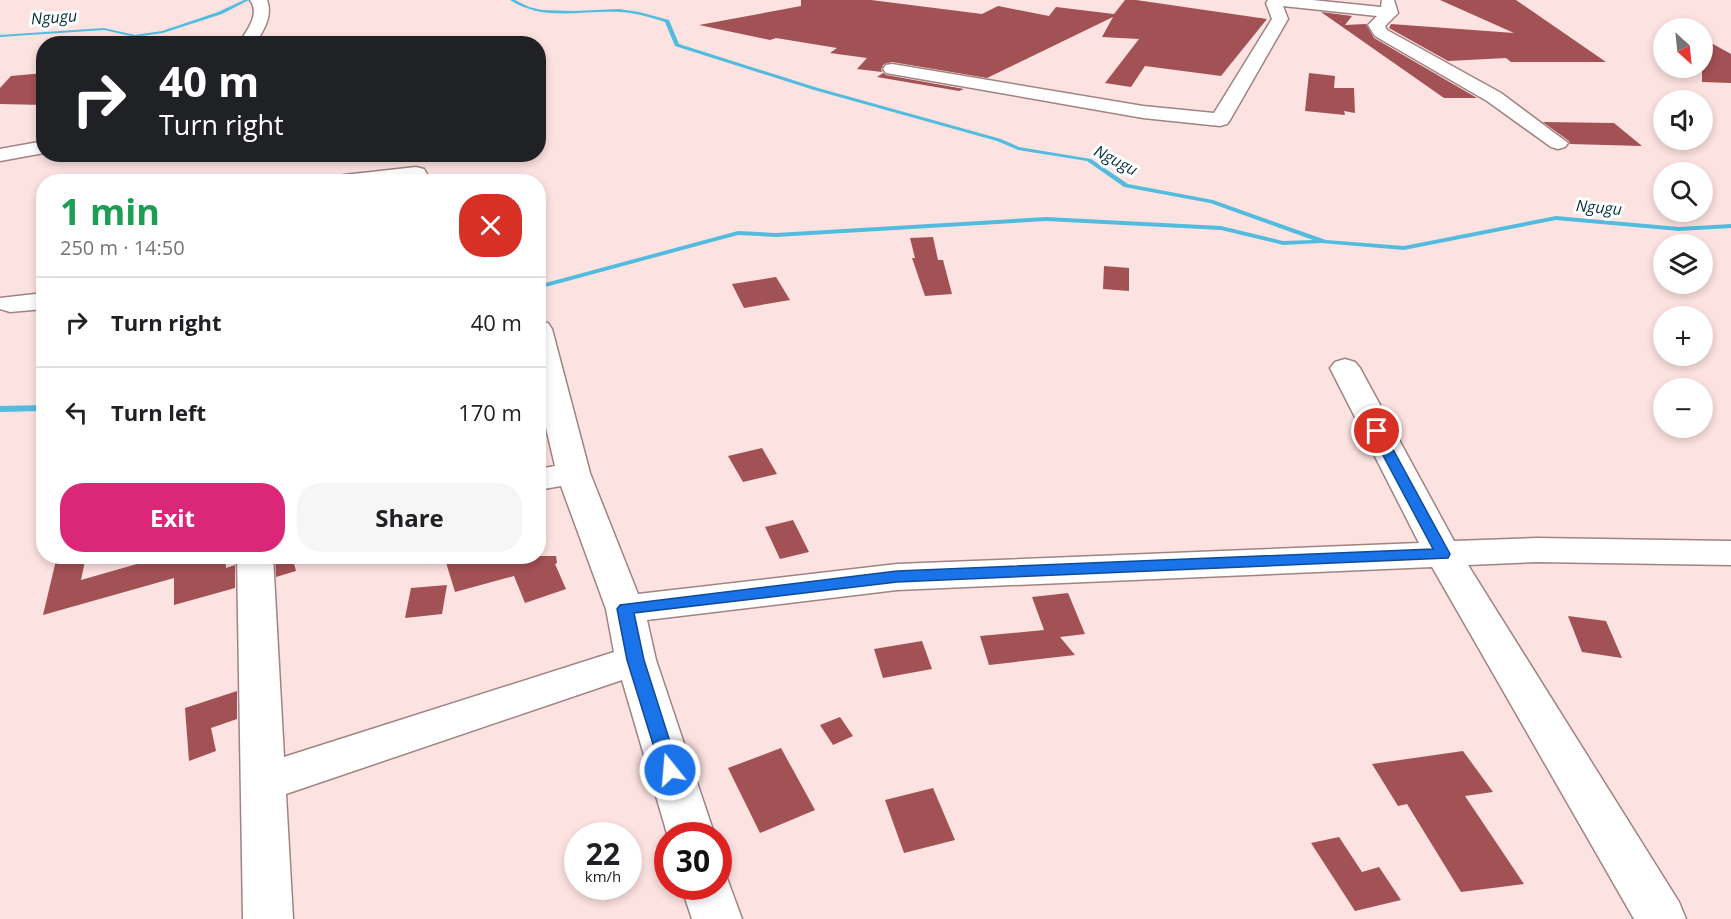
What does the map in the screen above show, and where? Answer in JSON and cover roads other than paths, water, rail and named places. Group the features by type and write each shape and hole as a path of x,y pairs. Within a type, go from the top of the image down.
{"street":[{"path":"892,69 1143,112 1220,120 1280,19 1274,3 1279,1 1389,6"},
{"path":"252,36 263,12 260,3"},
{"path":"1389,6 1376,26 1381,33 1494,96 1558,143"},
{"path":"0,155 36,148"},
{"path":"10,304 36,302"},
{"path":"1345,368 1443,554 1661,919"},
{"path":"546,394 556,476 625,609 636,660 686,822"},
{"path":"625,609 897,577 1537,550 1731,553"},
{"path":"255,564 268,919"},
{"path":"262,783 636,660"},
{"path":"711,900 717,919"}],"waterway":[{"name":"Ngugu","path":"0,36 104,29 135,36 163,32 220,13 247,0"},
{"name":"Ngugu","path":"512,0 527,7 557,13 619,10 647,15 667,21 677,45 816,89 999,140 1018,148 1089,160 1126,186 1211,201 1325,242 1404,248 1556,218 1679,229 1731,226"},
{"path":"546,285 738,233 776,235 1046,219 1221,228 1283,243 1318,242"},
{"path":"0,409 36,408"}]}
